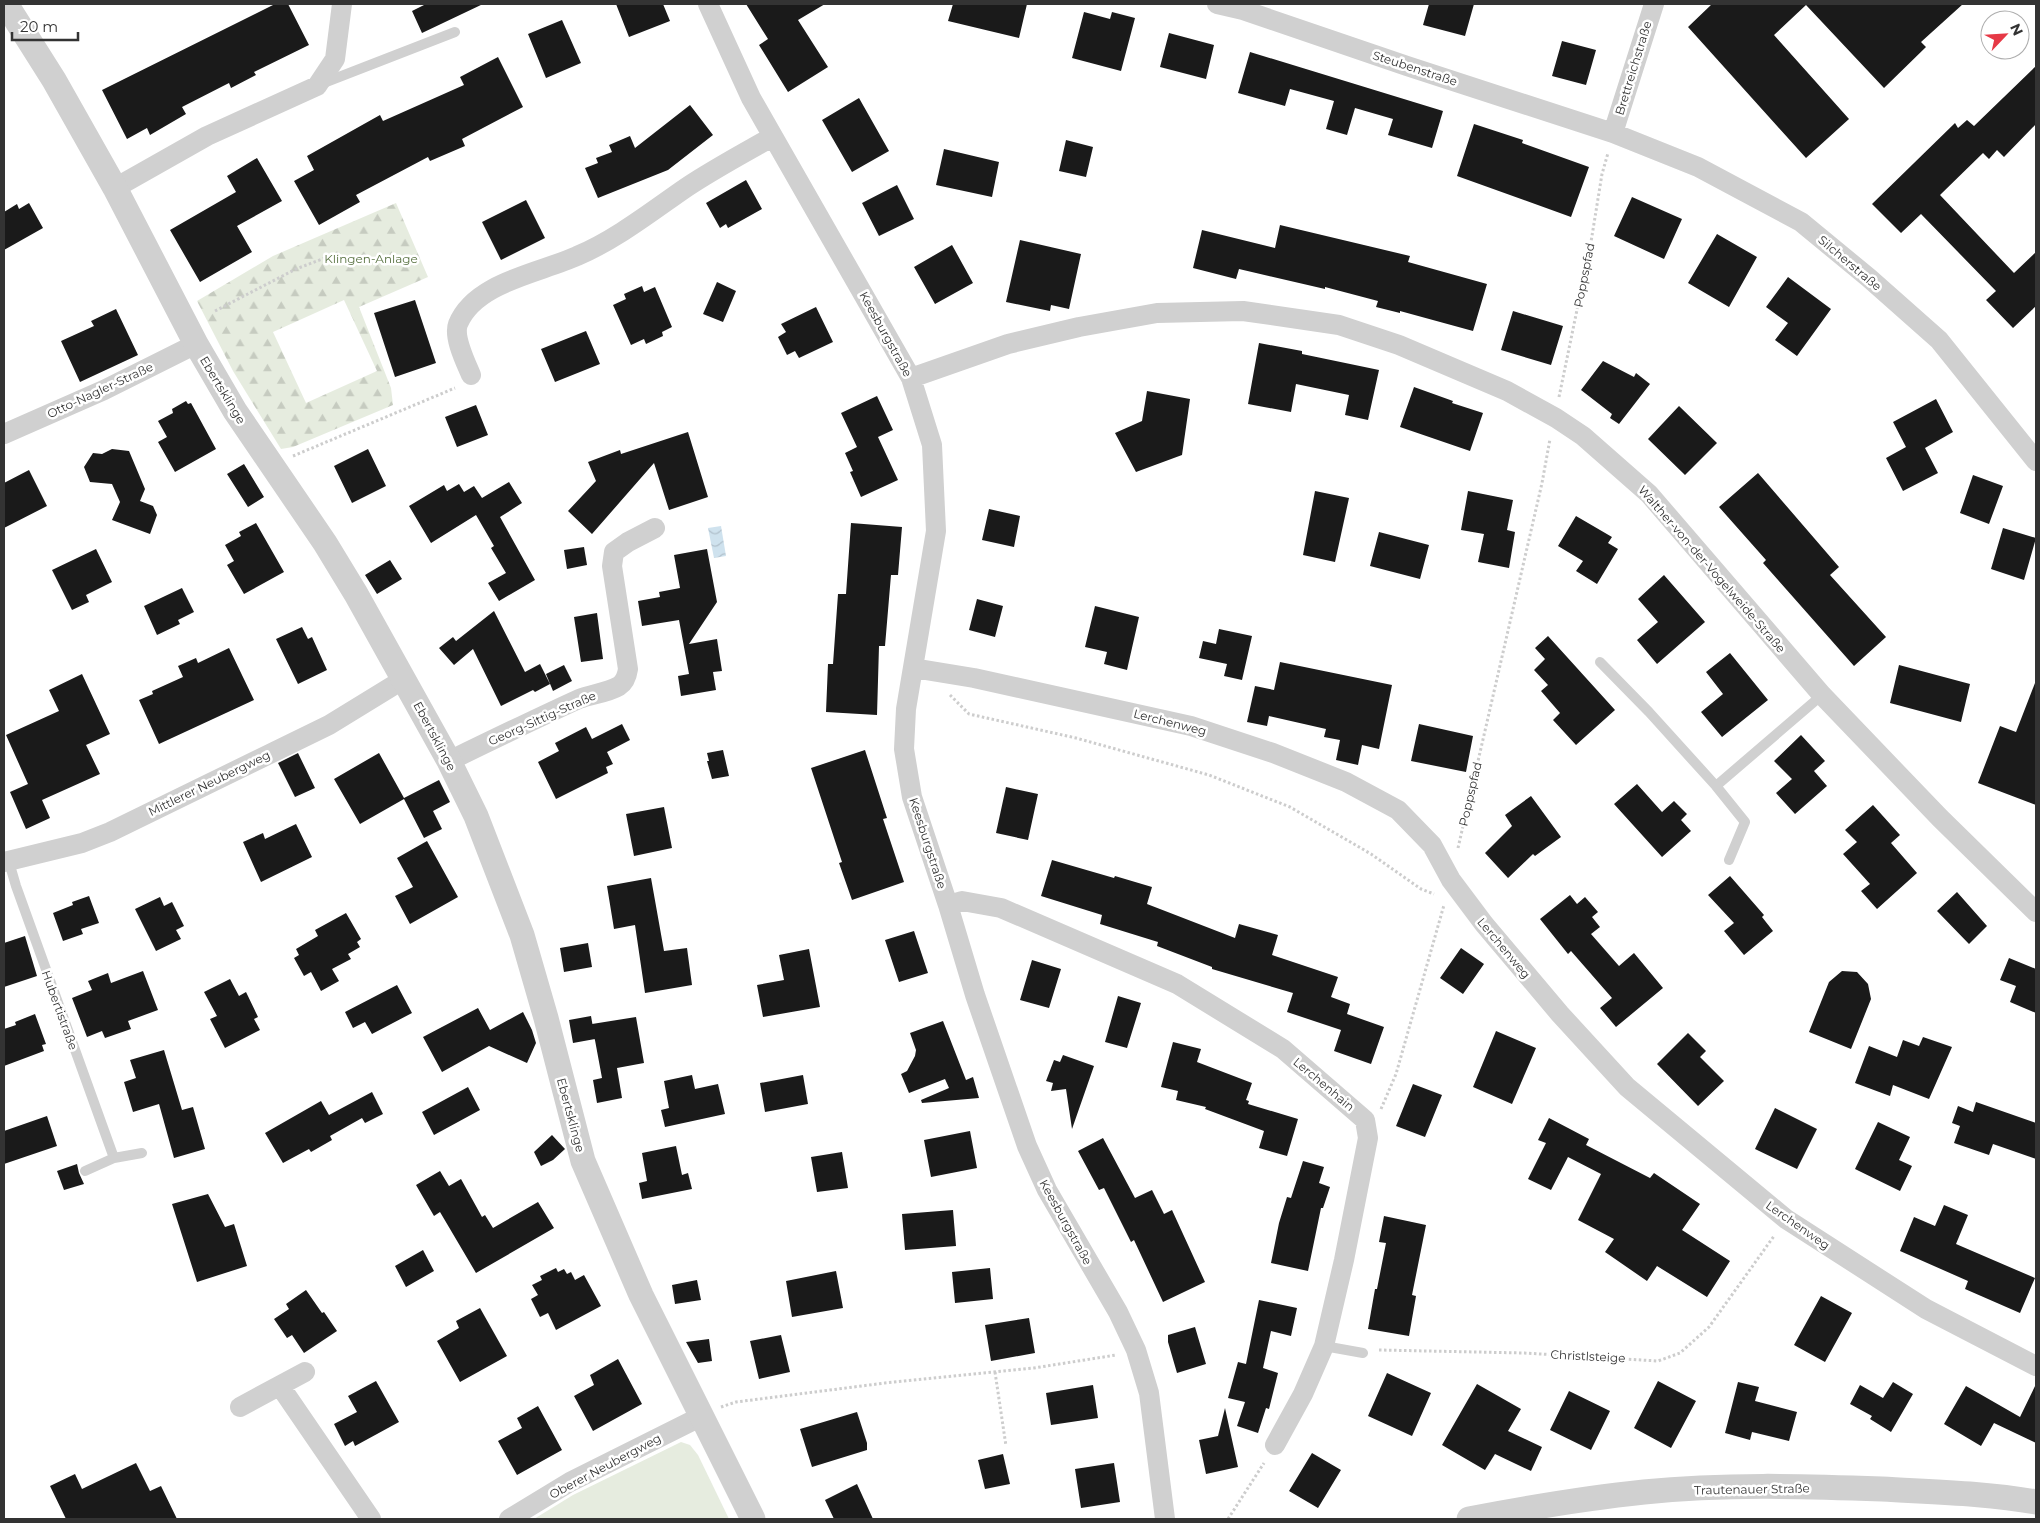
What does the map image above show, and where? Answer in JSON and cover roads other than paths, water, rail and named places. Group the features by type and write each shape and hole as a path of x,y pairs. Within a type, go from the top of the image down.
{"street":[{"name":"Ebertsklinge","path":"6,4 54,80 115,188 196,344 235,411 272,468 325,543 356,594 449,761 492,853 522,935 546,1018 581,1156 641,1294 753,1519"},
{"path":"115,188 207,136 317,86 336,60 342,4"},
{"name":"Keesburgstraße","path":"708,4 746,89 772,137 882,324 911,378 932,444 936,531 906,709 904,749 912,797 948,905 975,995 1027,1146 1047,1190 1118,1312 1136,1350 1149,1393 1165,1519"},
{"name":"Steubenstraße","path":"1217,4 1243,10 1613,133"},
{"name":"Brettreichstraße","path":"1613,133 1654,4"},
{"name":"Silcherstraße","path":"1613,133 1698,166 1801,222 1869,278 1939,340 2036,461"},
{"path":"471,375 459,345 457,326 477,299 500,285 578,256 632,225 689,186 772,137"},
{"name":"Walther-von-der-Vogelweide-Straße","path":"911,378 1008,344 1079,327 1157,313 1243,311 1339,325 1399,345 1507,391 1556,418 1583,436 1649,494 1822,695 1940,818 2036,912"},
{"name":"Otto-Nagler-Straße","path":"4,434 104,390 196,344"},
{"name":"Georg-Sittig-Straße","path":"449,761 549,713 622,683 628,669 612,566 605,554 655,528"},
{"name":"Lerchenweg","path":"914,668 1191,726 1273,753 1346,782 1398,810 1432,845 1448,889 1484,924 1560,1014 1627,1087 1786,1219 1926,1310 2036,1366"},
{"name":"Mittlerer Neubergweg","path":"6,862 82,843 110,832 329,725 404,679"},
{"name":"Lerchenhain","path":"948,905 962,901 1001,908 1177,984 1282,1049 1365,1120 1368,1138 1344,1260 1324,1346"},
{"path":"1275,1445 1303,1394 1324,1346"},
{"path":"240,1407 305,1372"},
{"path":"280,1386 372,1519"},
{"name":"Oberer Neubergweg","path":"509,1519 570,1482 702,1416"},
{"name":"Trautenauer Straße","path":"1468,1519 1534,1507 1645,1492 1747,1487 1834,1487 1931,1492 2036,1502"}],"lane":[{"path":"317,86 455,32"},
{"path":"1600,662 1649,712 1746,822 1729,860"},
{"path":"1716,786 1822,695"},
{"name":"Hubertistraße","path":"6,862 114,1158"},
{"path":"85,1171 114,1158 142,1153"},
{"path":"1324,1346 1363,1353"}],"water":[{"path":"721,526 726,556 714,558 708,528"}],"park label":[{"name":"Klingen-Anlage","path":"371,258"}]}
